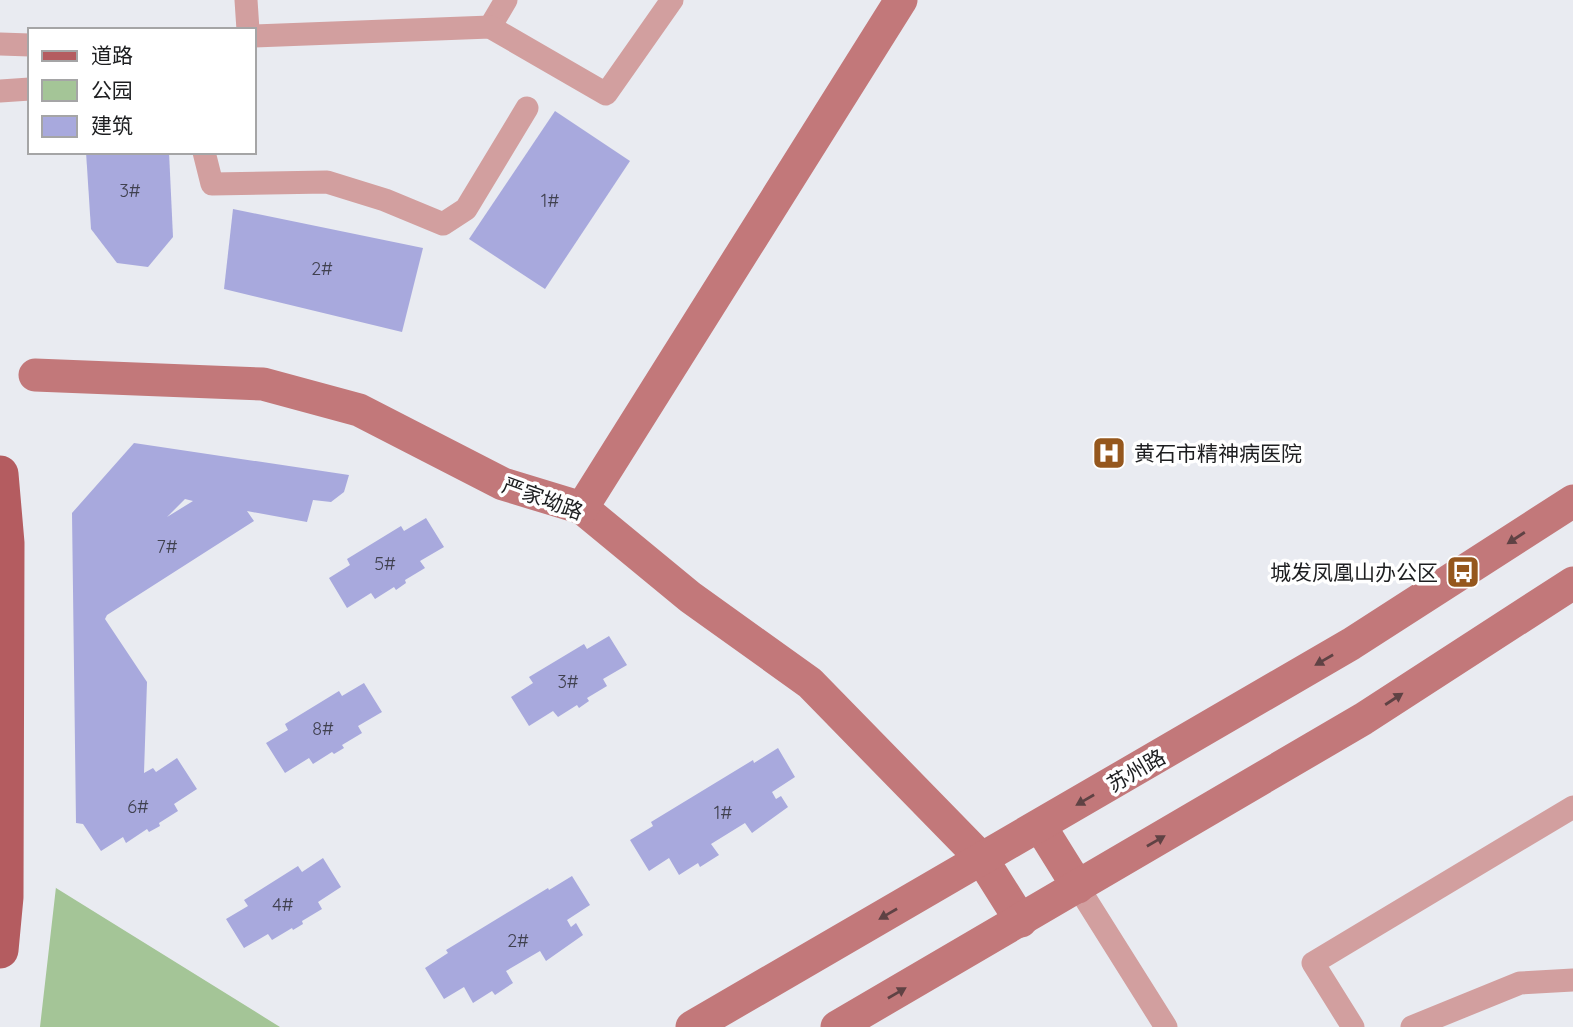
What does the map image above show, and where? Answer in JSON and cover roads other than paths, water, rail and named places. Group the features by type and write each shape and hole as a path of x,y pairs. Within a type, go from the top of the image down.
{"main road":[{"path":"582,508 901,0"},
{"name":"严家坳路","path":"35,375 263,384 359,410 503,484 582,508 690,597 810,683 982,859 1021,921"},
{"path":"0,474 6,543 5,897 0,950"},
{"name":"苏州路","path":"692,1027 1351,644 1573,501"},
{"path":"837,1027 1363,719 1573,583"},
{"path":"1040,826 1079,887"}],"street":[{"path":"246,0 248,28"},
{"path":"490,27 506,0"},
{"path":"256,36 490,27 606,94 672,0"},
{"path":"0,44 28,45"},
{"path":"0,91 28,89"},
{"path":"204,154 212,184 327,183 385,200 443,224 466,209 527,108"},
{"path":"1353,1027 1313,963 1573,807"},
{"path":"1079,887 1166,1027"},
{"path":"1412,1027 1520,983 1573,980"}],"place":[{"name":"黄石市精神病医院","path":"1109,453"},
{"name":"城发凤凰山办公区","path":"1463,572"}]}
